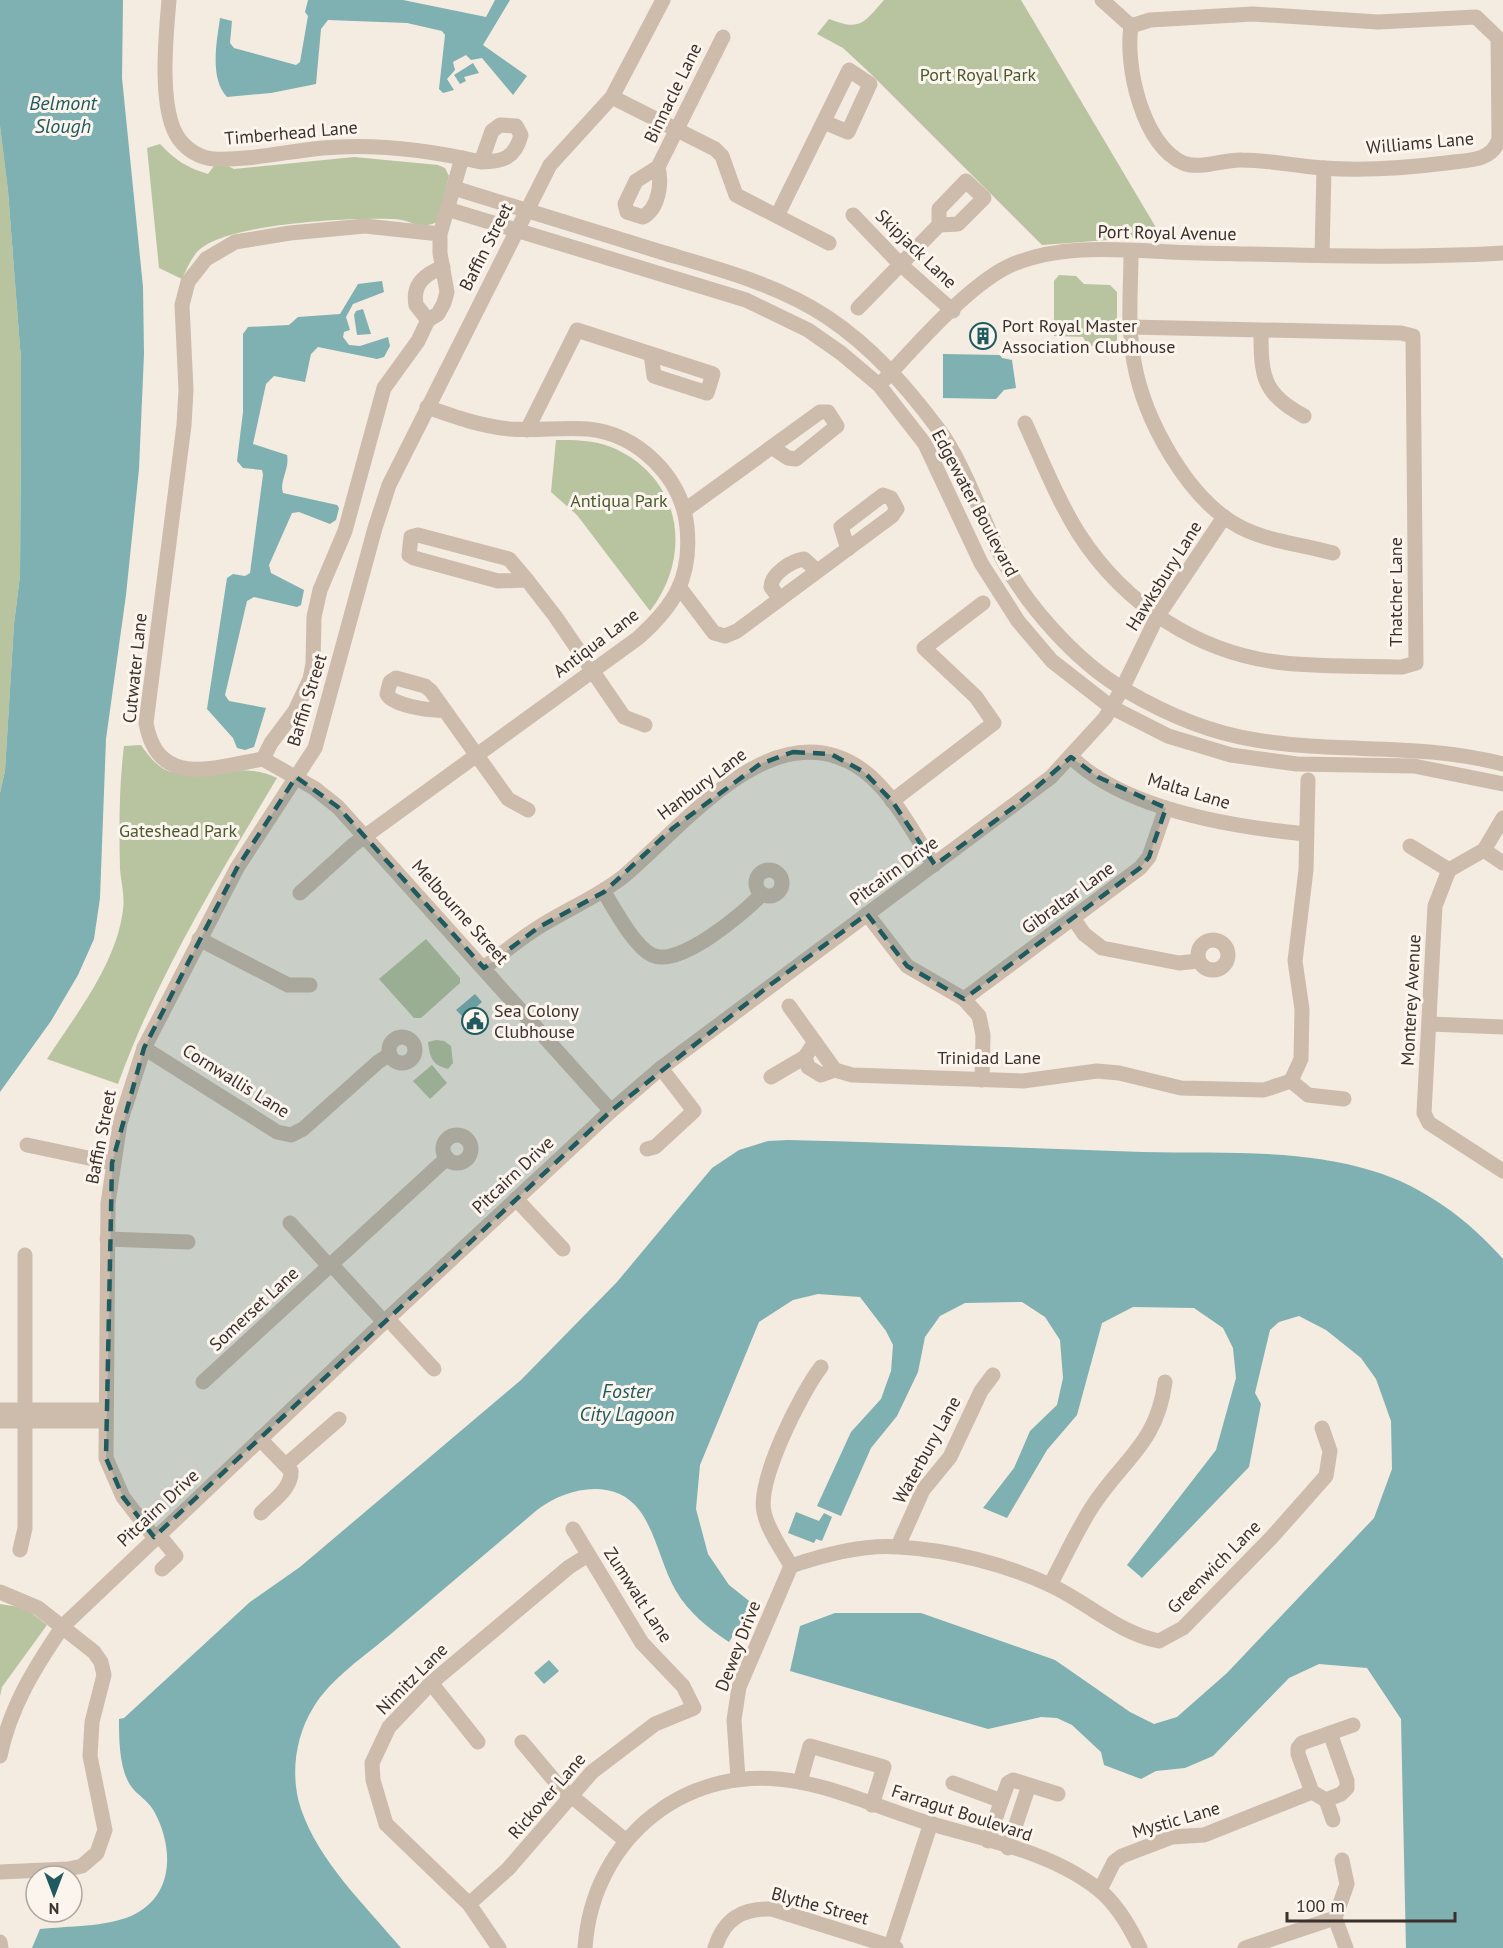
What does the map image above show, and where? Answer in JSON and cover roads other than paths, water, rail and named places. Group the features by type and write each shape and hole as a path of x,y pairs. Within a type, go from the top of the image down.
{"street":[{"name":"Timberhead Lane","path":"169,0 163,63 171,116 177,137 193,152 214,159 324,147 375,146 481,162"},
{"name":"Baffin Street","path":"162,1569 176,1556 123,1497 111,1474 106,1458 107,1239 112,1163 120,1123 144,1048 199,939 237,868 308,762 322,728 375,528 389,485 550,165 612,98 663,0"},
{"path":"1102,0 1131,26"},
{"name":"Williams Lane","path":"1253,14 1378,22 1469,16 1483,22 1498,38 1499,139 1492,154 1436,164 1380,168 1323,168 1240,160 1192,165 1174,158 1154,134 1137,96 1131,72 1131,26 1150,20 1253,14"},
{"name":"Binnacle Lane","path":"658,167 723,36"},
{"path":"612,98 676,129 722,156 736,195 829,243"},
{"path":"777,216 824,122"},
{"path":"263,759 271,743 295,711 310,679 313,664 314,617 320,590 345,531 384,388 418,341 428,320 438,314 447,291 440,234 462,158"},
{"path":"1322,255 1323,168"},
{"name":"Edgewater Boulevard","path":"454,188 766,286 826,317 854,337 892,371 942,433 999,553 1033,608 1070,647 1122,689 1177,717 1256,740 1434,750 1503,764"},
{"name":"Edgewater Boulevard","path":"447,210 762,306 816,336 841,353 879,385 925,444 981,562 1018,621 1053,661 1111,707 1168,736 1242,757 1297,764 1414,766 1503,784"},
{"name":"Skipjack Lane","path":"853,215 900,264 953,311"},
{"name":"Cutwater Lane","path":"263,759 198,770 176,768 155,749 146,723 184,425 186,390 182,305 188,282 206,259 235,242 365,225 440,234"},
{"path":"858,308 939,225"},
{"name":"Port Royal Avenue","path":"879,385 953,311 990,279 1008,267 1030,258 1070,251 1439,256 1503,253"},
{"path":"1131,251 1130,327 1134,362 1141,386 1175,462 1187,480 1224,517 1260,536 1333,553"},
{"path":"428,320 416,305 417,288 425,275 443,267"},
{"name":"Thatcher Lane","path":"1025,423 1068,515 1095,558 1121,586 1157,617 1208,644 1238,654 1282,662 1402,667 1416,663 1413,336 1401,333 1130,327"},
{"path":"527,430 577,330 651,354 654,376 675,383 707,393 713,374"},
{"path":"1261,331 1265,378 1282,404 1304,416"},
{"name":"Antiqua Lane","path":"300,893 366,837 638,638 660,619 680,588 688,555 685,510 668,476 653,459 629,442 587,429 527,430 468,422 427,407"},
{"path":"685,510 773,448"},
{"name":"Hawksbury Lane","path":"1122,689 1157,617 1224,517"},
{"path":"527,580 498,581 414,558 409,555 411,537 418,535 509,559 527,580 624,717 645,725"},
{"path":"680,588 706,625 719,636 737,631 848,549"},
{"path":"780,599 771,587 776,575 796,561 804,559 817,572"},
{"path":"892,801 994,723 976,698 924,648 983,603"},
{"name":"Pitcairn Drive","path":"0,1756 14,1710 34,1669 63,1626 156,1536 611,1111 661,1068 1014,807 1051,777 1071,757 1111,707 1122,689"},
{"path":"443,710 508,799 528,810"},
{"name":"Hanbury Lane","path":"484,968 539,927 604,892 680,823 760,764 793,752 831,754 864,772 892,801 934,866"},
{"name":"Malta Lane","path":"1071,757 1098,777 1166,808 1244,827 1306,834"},
{"name":"Melbourne Street","path":"263,759 296,777 338,807 611,1111"},
{"path":"1308,780 1303,902 1295,962 1302,1009 1301,1059 1292,1081 1308,1095 1344,1099"},
{"name":"Gibraltar Lane","path":"964,999 1140,868 1149,857 1166,808"},
{"path":"1410,846 1449,870 1484,850 1503,818"},
{"path":"1484,850 1503,863"},
{"name":"Monterey Avenue","path":"1449,870 1435,906 1424,1113 1429,1124 1503,1171"},
{"path":"604,892 641,946 652,955 670,958 702,942 762,894"},
{"path":"867,914 907,966 964,999 982,1023 982,1080"},
{"path":"1072,918 1084,934 1102,948 1179,963 1199,961"},
{"path":"199,939 288,985 310,985"},
{"path":"789,1006 835,1070"},
{"path":"1430,1024 1503,1027"},
{"path":"771,1077 805,1057 815,1042"},
{"name":"Cornwallis Lane","path":"144,1048 277,1132 291,1135 303,1129 378,1062 389,1055"},
{"name":"Trinidad Lane","path":"805,1057 808,1067 816,1074 827,1074 835,1070 868,1076 1023,1081 1097,1071 1119,1073 1181,1088 1264,1090 1292,1081"},
{"path":"646,1149 655,1147 694,1111 661,1068"},
{"path":"27,1145 112,1163"},
{"name":"Somerset Lane","path":"203,1382 447,1158"},
{"path":"516,1199 563,1249"},
{"path":"290,1223 434,1369"},
{"path":"107,1239 188,1242"},
{"path":"20,1550 25,1528 25,1255"},
{"path":"791,1566 764,1513 765,1481 808,1383 821,1367"},
{"name":"Waterbury Lane","path":"898,1546 923,1490 950,1456 981,1391 993,1374"},
{"path":"1050,1585 1093,1506 1151,1432 1161,1407 1165,1382"},
{"path":"0,1410 26,1416"},
{"path":"0,1421 26,1416 105,1416"},
{"path":"286,1466 339,1419"},
{"name":"Greenwich Lane","path":"791,1566 831,1555 898,1546 974,1559 1050,1585 1138,1637 1159,1641 1183,1628 1272,1537 1326,1476 1330,1451 1322,1428"},
{"path":"260,1439 291,1471 291,1481 261,1513"},
{"name":"Zumwalt Lane","path":"573,1529 642,1643 683,1686 694,1708"},
{"name":"Nimitz Lane","path":"499,1948 469,1904 393,1834 386,1824 373,1780 372,1763 389,1727 431,1683 569,1567 588,1555"},
{"name":"Dewey Drive","path":"738,1778 734,1720 739,1688 791,1566"},
{"path":"0,1592 30,1603 63,1626 94,1652 103,1667 102,1682 92,1722 90,1755 94,1784 105,1823 105,1836 98,1853 82,1866 68,1869 0,1872"},
{"path":"431,1683 478,1742"},
{"name":"Rickover Lane","path":"469,1904 508,1869 592,1772 655,1724 694,1708"},
{"path":"1333,1820 1326,1800 1312,1792 1298,1754 1298,1748 1302,1743 1353,1725"},
{"path":"1326,1800 1341,1794 1347,1788 1347,1781 1330,1733"},
{"path":"522,1742 559,1786 625,1840"},
{"path":"800,1782 810,1746 884,1767 872,1805"},
{"name":"Farragut Boulevard","path":"585,1948 592,1903 606,1871 625,1840 674,1800 706,1786 738,1778 800,1782 1050,1861 1100,1890 1129,1926 1140,1948"},
{"path":"988,1841 1008,1783 1013,1780 1058,1794"},
{"path":"953,1783 993,1795 1001,1802"},
{"path":"1008,1848 1029,1785"},
{"name":"Mystic Lane","path":"1100,1890 1114,1862 1122,1856 1172,1837 1204,1835 1312,1792"},
{"path":"892,1947 931,1823"},
{"path":"1342,1860 1347,1884 1335,1918 1346,1948"},
{"name":"Blythe Street","path":"715,1948 725,1926 733,1918 758,1909 771,1909 892,1947"},
{"path":"1245,1948 1335,1918"},
{"path":"0,1942 1,1948"}],"water":[{"name":"Belmont Slough","path":"0,0 123,0 122,78 143,287 144,354 139,469 126,595 106,739 100,898 94,939 78,975 51,1021 0,1092 0,793 5,771 14,624 20,576 21,360 8,191 0,126"},
{"path":"308,0 403,0 486,17 495,0 510,0 483,45 527,76 513,95 482,58 471,60 466,55 453,62 455,70 447,79 454,90 443,93 439,89 445,35 442,31 407,23 328,20 321,29 316,84 271,93 227,97 221,89 216,70 220,18 232,21 230,43 234,48 296,65 300,62 308,16 305,12"},
{"path":"473,63 479,73 464,77 466,81 460,84 454,75"},
{"path":"382,281 384,292 353,304 346,317 350,330 344,332 343,337 349,345 360,346 388,337 390,346 384,357 377,359 318,347 311,354 305,382 274,376 266,384 253,444 287,455 288,460 282,484 283,493 337,505 339,508 336,520 330,524 299,512 292,513 269,565 271,573 304,590 301,605 297,607 254,597 247,601 225,695 229,701 266,708 254,747 245,750 237,748 233,738 207,709 227,578 233,574 245,576 250,573 263,475 262,470 243,468 237,461 243,412 243,334 248,327 289,325 298,317 340,314 358,284"},
{"path":"363,309 371,334 357,335 354,315 356,311"},
{"path":"943,354 1000,355 1002,358 1012,360 1016,388 1004,390 996,399 943,398"},
{"path":"475,994 482,1002 464,1018 456,1010"},
{"name":"Foster City Lagoon","path":"768,1141 1288,1155 1317,1159 1392,1177 1427,1195 1460,1218 1503,1259 1503,1948 1406,1948 1401,1719 1367,1668 1319,1664 1289,1678 1213,1756 1185,1768 1156,1771 1141,1779 1104,1765 1101,1752 1072,1725 1057,1718 1041,1717 988,1729 790,1671 800,1626 835,1613 921,1613 1055,1660 1130,1712 1154,1724 1177,1717 1227,1673 1374,1518 1392,1469 1391,1421 1376,1379 1361,1358 1326,1330 1299,1316 1279,1322 1270,1330 1255,1393 1261,1404 1249,1467 1142,1578 1127,1565 1216,1450 1236,1378 1233,1348 1223,1328 1194,1308 1133,1307 1102,1323 1077,1415 1047,1450 1007,1518 983,1508 1014,1468 1030,1431 1057,1405 1063,1378 1060,1340 1045,1317 1022,1302 965,1303 940,1316 925,1337 918,1372 897,1416 871,1448 841,1516 817,1506 851,1432 881,1399 891,1371 893,1345 886,1331 860,1297 818,1294 793,1300 759,1322 700,1465 696,1509 708,1554 729,1585 753,1604 729,1642 700,1620 681,1599 671,1582 646,1520 630,1500 617,1493 604,1490 575,1491 548,1502 537,1510 349,1668 320,1697 307,1719 298,1744 295,1771 301,1809 319,1847 331,1865 401,1948 32,1948 40,1929 98,1924 131,1916 145,1908 156,1897 162,1885 166,1871 165,1842 153,1809 134,1790 125,1775 121,1756 119,1719 124,1718 250,1602 300,1567 521,1380 617,1282 712,1168 739,1150"},
{"path":"796,1512 819,1521 824,1513 832,1517 822,1541 816,1539 814,1543 788,1533"},
{"path":"549,1660 559,1671 544,1684 534,1673"}],"place":[{"name":"Port Royal Master Association Clubhouse","path":"983,336"},
{"name":"Sea Colony Clubhouse","path":"475,1021"}],"park label":[{"name":"Port Royal Park","path":"978,75"},
{"name":"Antiqua Park","path":"619,501"},
{"name":"Gateshead Park","path":"178,831"}]}
